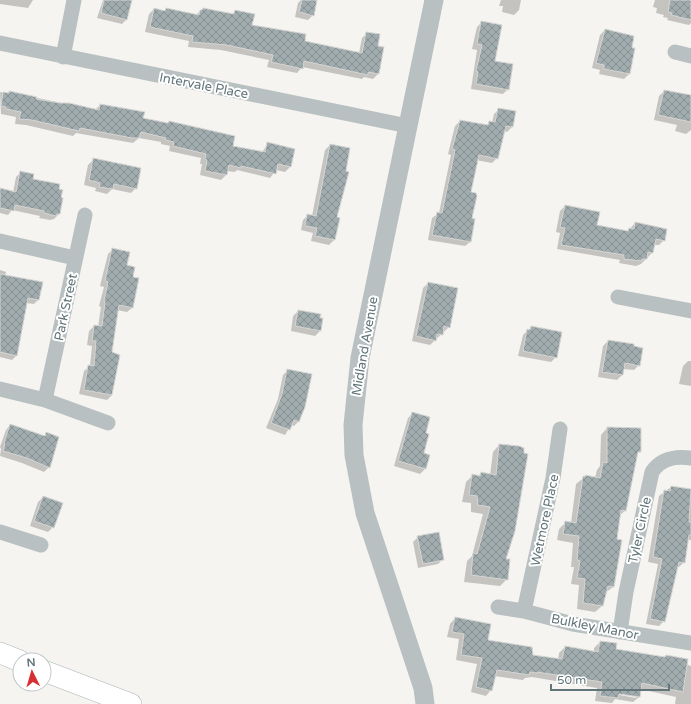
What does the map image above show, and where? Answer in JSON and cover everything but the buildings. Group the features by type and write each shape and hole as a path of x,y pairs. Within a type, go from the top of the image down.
{"main road":[{"path":"0,653 12,658"},
{"path":"52,674 131,704"}],"street":[{"path":"63,57 74,0"},
{"name":"Midland Avenue","path":"434,0 360,358 353,425 354,455 365,513 424,696 434,704"},
{"name":"Intervale Place","path":"0,43 408,126"},
{"path":"675,52 691,56"},
{"name":"Park Street","path":"45,400 85,215"},
{"path":"0,241 75,258"},
{"path":"618,296 691,311"},
{"path":"0,389 45,400 108,422"},
{"name":"Wetmore Place","path":"524,611 553,478 560,429"},
{"name":"Tyler Circle","path":"620,632 626,592 652,472 656,466 664,460 673,458 691,458"},
{"path":"0,532 41,545"},
{"name":"Bulkley Manor","path":"498,607 524,611 572,624 691,642"}]}
